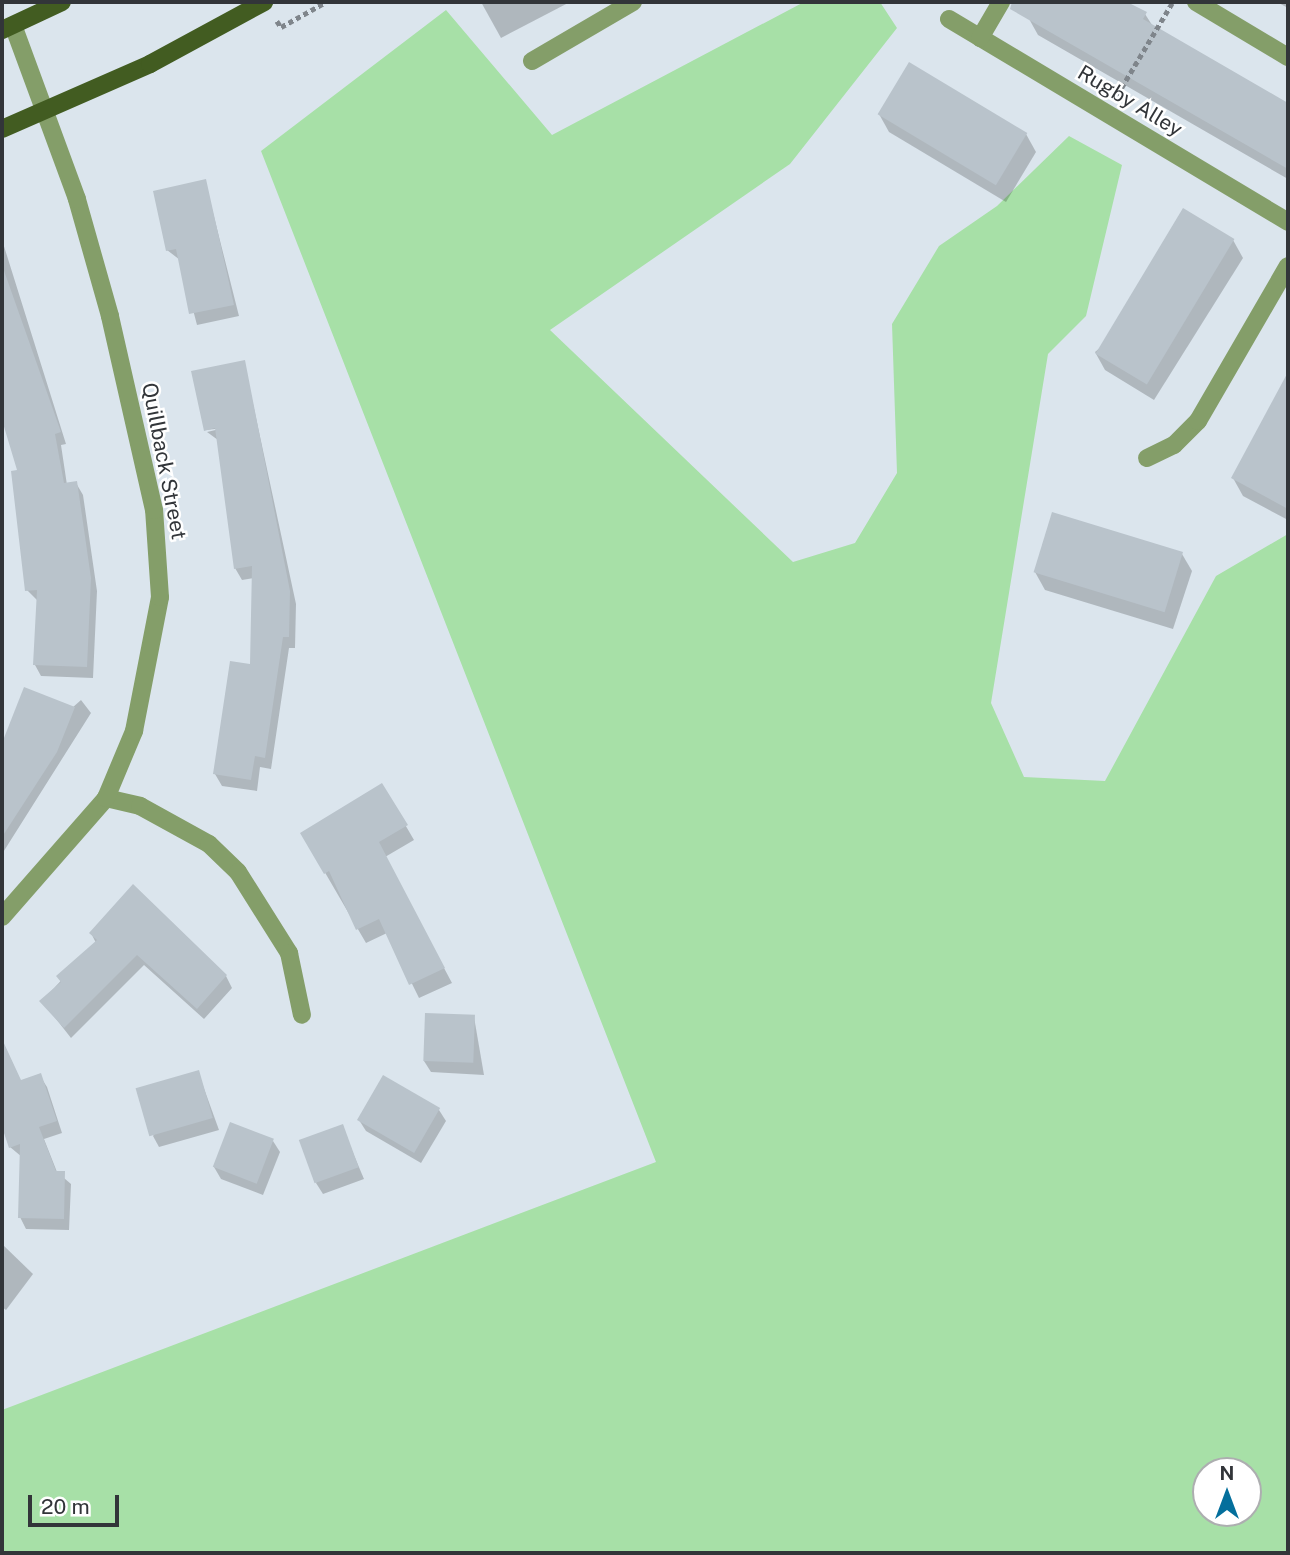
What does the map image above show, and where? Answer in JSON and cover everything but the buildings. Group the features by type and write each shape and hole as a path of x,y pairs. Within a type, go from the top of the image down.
{"main road":[{"path":"7,27 62,2"},
{"path":"2,129 45,111 264,2"}],"street":[{"path":"532,61 633,2"},
{"path":"980,38 1001,2"},
{"path":"1196,2 1288,57"},
{"name":"Rugby Alley","path":"948,19 1288,222"},
{"name":"Quillback Street","path":"2,918 106,798 134,731 151,659 159,554 110,316 45,111 7,27"},
{"path":"1147,458 1174,445 1198,421 1288,266"},
{"path":"106,798 140,806 209,844 238,872 289,953 303,1015"}],"path":[{"path":"281,27 326,2"},
{"path":"1106,114 1173,2"}],"green space":[{"path":"804,2 880,2 897,28 790,164 550,330 793,562 855,543 897,473 892,324 939,246 997,206 1069,136 1122,165 1086,316 1048,354 991,703 1024,777 1105,781 1216,576 1288,534 1288,1553 2,1553 2,1410 656,1162 261,151 446,10 552,135"}]}
